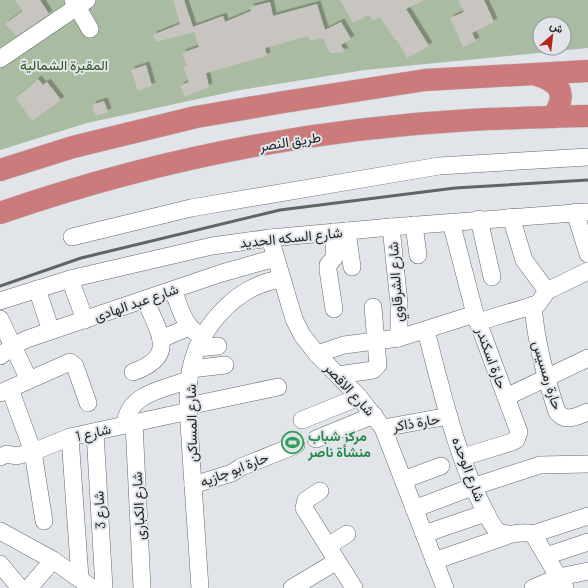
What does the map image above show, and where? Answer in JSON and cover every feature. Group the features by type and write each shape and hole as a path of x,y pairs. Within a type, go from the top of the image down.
{"highway":[{"path":"0,170 73,147 196,117 425,80 588,71"},
{"path":"537,75 554,82 560,90 562,97 560,107 554,117"},
{"name":"طريق النصر","path":"0,214 95,184 169,165 243,149 318,136 394,126 470,120 588,116"}],"street":[{"path":"0,59 79,2 90,29"},
{"path":"72,237 191,208 426,168 464,164 588,157"},
{"path":"581,212 588,254"},
{"name":"شارع السكه الحديد","path":"0,301 70,279 212,246 270,238 479,219 581,212"},
{"path":"511,217 524,260 547,291"},
{"path":"479,219 492,277"},
{"name":"حارة اسكندر","path":"451,222 477,318 519,432 516,440 463,457"},
{"path":"414,225 418,255"},
{"name":"شارع الشرقاوي","path":"391,227 398,303 399,338"},
{"path":"340,232 352,267"},
{"path":"334,309 328,265 335,257 340,232"},
{"name":"شارع الاقصر","path":"270,238 294,319 302,335 317,354 359,397 379,421 444,588"},
{"path":"212,246 222,273"},
{"name":"شارع عبد الهادى","path":"6,351 27,339 222,273 276,258"},
{"path":"317,354 344,345 399,338 533,305 541,302 547,291 588,271"},
{"path":"70,279 85,320"},
{"name":"شارع المساكن","path":"200,588 189,409 190,374 200,343 217,317 233,301 252,287 266,281 281,279"},
{"path":"37,289 51,331"},
{"path":"173,290 189,327 195,333 200,343 218,346"},
{"path":"133,372 157,360 162,348 161,339 145,299"},
{"name":"حارة رمسيس","path":"533,305 535,334 546,378 559,415 570,419 588,412"},
{"path":"338,375 373,370 376,368 378,361 373,307"},
{"path":"0,319 6,351 29,380"},
{"path":"161,339 189,327"},
{"name":"شارع الوحده","path":"426,331 449,416 472,487 497,530 509,535"},
{"path":"506,397 588,358"},
{"path":"44,521 33,452 5,391 67,364 73,363 88,403"},
{"path":"130,424 128,412 132,404 140,398 190,374 225,365"},
{"name":"شارع 1","path":"0,457 7,454 16,456 33,452 70,437 130,424 278,387"},
{"path":"302,420 359,397"},
{"name":"حارة ذاكر","path":"316,439 379,421 449,416"},
{"name":"شارع الكبارى","path":"130,424 142,588"},
{"name":"شارع 3","path":"95,432 104,588"},
{"path":"70,437 86,583"},
{"name":"حارة ابو جازيه","path":"193,485 232,473 241,467 296,445"},
{"path":"414,509 472,487 540,466 588,464"},
{"path":"403,480 441,466"},
{"path":"320,491 306,500 304,506 354,588"},
{"path":"424,534 486,513"},
{"path":"434,561 509,535 520,532 533,534 588,516"},
{"path":"0,531 53,560 86,583"},
{"path":"328,546 347,534"},
{"path":"533,534 562,583"},
{"path":"546,556 588,542"},
{"path":"29,588 53,560"},
{"path":"292,588 337,561"},
{"path":"0,564 20,588"},
{"path":"533,588 562,583 588,571"}],"green space":[{"name":"المقبرة الشمالية","path":"0,0 588,0 588,48 572,50 572,16 532,16 532,54 365,70 240,90 87,123 0,150"}],"building":[{"path":"15,0 40,0 49,14 16,36 5,24 23,11"},
{"path":"173,0 184,0 193,27 223,16 225,22 251,11 250,7 270,2 273,16 317,4 325,30 341,22 351,39 341,45 345,52 330,53 323,38 310,41 308,36 265,48 267,56 206,73 209,87 185,97 180,86 189,82 183,67 187,66 182,53 199,47 194,32 156,42 153,35 180,24"},
{"path":"340,0 424,0 406,9 429,46 407,58 397,40 396,41 380,17 373,21 369,15 353,23"},
{"path":"458,0 484,0 494,22 472,33 476,41 463,47 450,18 464,12"},
{"path":"146,65 152,86 138,91 131,70"},
{"path":"38,79 43,85 47,82 61,100 32,121 16,98"},
{"path":"104,101 108,112 95,116 92,105"}],"railway":[{"path":"0,286 81,258 280,210 455,188 588,180"}],"place":[{"name":"مركز شباب منشأة ناصر","path":"292,443"}]}
